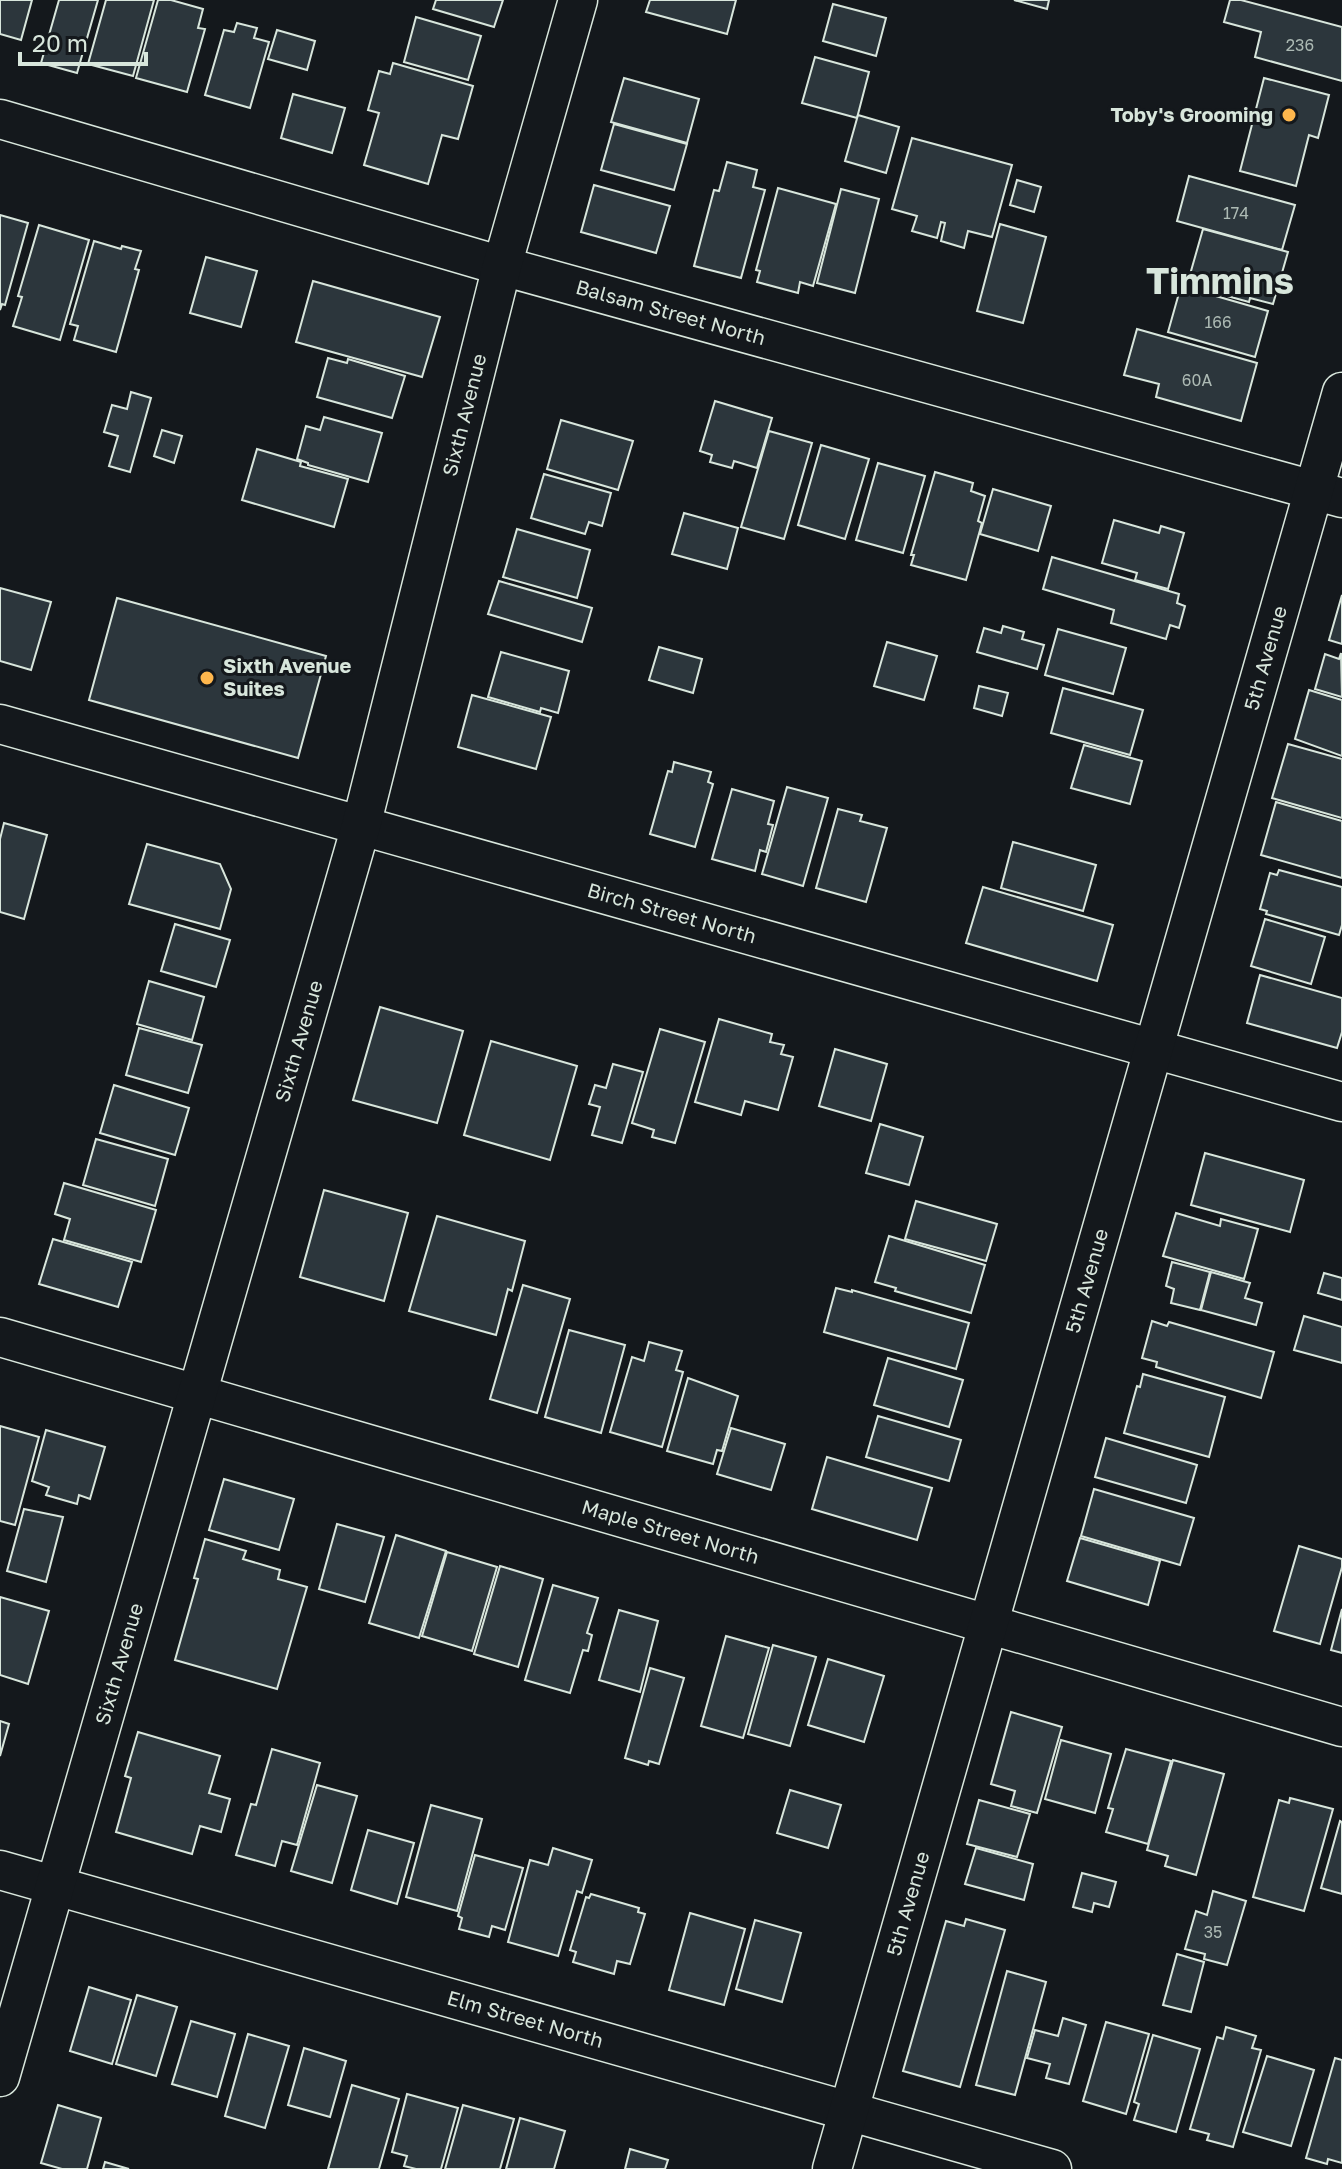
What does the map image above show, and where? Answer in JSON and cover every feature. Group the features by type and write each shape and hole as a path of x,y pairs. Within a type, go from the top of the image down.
{"street":[{"name":"Sixth Avenue","path":"0,2077 361,826 502,266 578,0"},
{"name":"Balsam Street North","path":"0,119 502,266 1328,494"},
{"name":"5th Avenue","path":"832,2169 1154,1049 1328,494 1342,392"},
{"name":"Birch Street North","path":"0,724 1342,1102"},
{"name":"Maple Street North","path":"0,1337 1342,1727"},
{"name":"Elm Street North","path":"0,1870 1052,2169"}],"building":[{"path":"0,0 32,0 21,40 0,34"},
{"path":"59,0 98,0 77,73 41,63"},
{"path":"106,0 154,0 133,76 88,64"},
{"path":"158,0 171,0 203,9 198,28 205,29 187,92 136,78"},
{"path":"436,0 503,0 494,27 433,9"},
{"path":"650,0 736,0 727,34 646,12"},
{"path":"1014,0 1049,0 1047,9"},
{"path":"1230,0 1241,0 1342,27 1342,81 1255,57 1261,32 1224,22"},
{"path":"833,4 886,18 876,56 823,41"},
{"path":"416,17 481,36 468,80 404,62"},
{"path":"237,23 257,28 254,38 269,42 250,108 205,95 224,30 234,32"},
{"path":"277,30 315,41 307,70 268,59"},
{"path":"815,57 869,72 857,118 802,103"},
{"path":"393,63 473,86 458,139 442,135 428,184 364,165 379,113 368,110 379,71 390,74"},
{"path":"624,78 699,99 687,143 611,122"},
{"name":"Toby's Grooming","path":"1264,78 1329,95 1318,138 1309,135 1296,186 1240,171"},
{"path":"293,94 345,108 332,153 281,138"},
{"path":"858,115 899,127 886,173 845,161"},
{"path":"614,124 687,144 674,190 601,170"},
{"path":"912,138 1012,165 992,237 968,231 964,248 941,241 945,223 941,222 937,238 912,231 917,216 892,209"},
{"path":"727,162 757,170 753,187 765,190 741,278 694,266 714,190 719,191"},
{"path":"1189,176 1295,205 1282,250 1177,221"},
{"path":"1017,180 1041,187 1034,212 1010,205"},
{"path":"594,185 670,206 656,253 581,232"},
{"path":"778,188 836,204 813,286 800,282 798,293 757,282 760,271 756,270"},
{"path":"841,189 879,199 855,293 817,283"},
{"path":"0,215 28,223 5,305 2,304 0,310"},
{"path":"1000,224 1046,237 1023,323 977,311"},
{"path":"39,225 89,240 60,340 13,326 22,297 18,296"},
{"path":"1203,229 1288,252 1273,304 1250,298 1249,302 1187,285"},
{"path":"94,241 141,251 135,269 139,270 116,352 74,340 78,326 70,324"},
{"path":"206,257 257,271 241,327 190,313"},
{"path":"313,281 440,317 422,377 296,342"},
{"path":"1181,286 1268,311 1255,357 1168,332"},
{"path":"1137,329 1257,363 1241,421 1156,397 1159,384 1124,375"},
{"path":"328,358 347,363 348,359 405,376 392,418 317,397"},
{"path":"131,392 151,398 130,472 109,466 118,436 104,432 112,405 127,409"},
{"path":"715,401 772,418 757,468 734,461 732,468 710,462 712,455 700,451"},
{"path":"324,417 382,433 368,482 297,459 306,426 320,430"},
{"path":"561,420 633,441 618,490 547,469"},
{"path":"162,430 182,436 174,463 154,456"},
{"path":"769,431 812,443 784,539 741,527"},
{"path":"821,445 869,459 845,539 798,525"},
{"path":"257,449 301,462 300,466 348,479 334,527 242,500"},
{"path":"878,463 925,476 903,553 856,540"},
{"path":"935,472 973,483 971,491 985,496 978,521 982,523 966,580 911,565 914,555 911,555"},
{"path":"544,474 611,493 602,526 589,522 585,534 531,518"},
{"path":"993,489 1051,506 1038,551 980,534"},
{"path":"684,513 738,528 727,569 672,554"},
{"path":"1114,520 1159,533 1161,526 1184,533 1168,589 1135,580 1137,573 1102,563"},
{"path":"517,529 590,550 577,598 503,577"},
{"path":"1052,557 1179,594 1177,603 1185,606 1179,628 1170,625 1166,639 1111,623 1114,610 1043,589"},
{"path":"499,581 592,608 582,642 488,614"},
{"path":"0,588 51,602 31,670 0,661"},
{"path":"1342,595 1342,644 1329,640"},
{"name":"Sixth Avenue Suites","path":"117,598 326,656 298,758 89,700"},
{"path":"1003,626 1024,632 1022,639 1044,645 1037,669 977,652 984,628 1001,633"},
{"path":"1058,629 1126,648 1113,694 1045,675"},
{"path":"887,642 937,656 924,700 874,686"},
{"path":"659,647 702,659 693,693 649,680"},
{"path":"501,652 569,671 558,713 541,708 540,712 488,697"},
{"path":"1341,653 1342,697 1315,689 1325,654 1339,659"},
{"path":"979,686 1008,693 1002,716 974,708"},
{"path":"1063,688 1143,710 1130,755 1051,733"},
{"path":"1309,690 1342,700 1342,756 1295,739"},
{"path":"472,695 551,717 536,769 458,747"},
{"path":"1288,744 1342,759 1342,818 1272,798"},
{"path":"1084,745 1142,761 1130,804 1071,788"},
{"path":"674,762 711,772 708,782 713,784 695,847 650,834 668,771 672,772"},
{"path":"787,787 828,798 803,886 762,874"},
{"path":"732,789 774,801 768,824 773,825 766,852 760,850 755,871 712,859"},
{"path":"1276,802 1342,821 1342,878 1261,855"},
{"path":"838,809 862,815 860,821 887,828 866,902 816,888"},
{"path":"4,823 47,835 24,919 0,912 0,839"},
{"path":"1013,842 1096,865 1083,911 1001,888"},
{"path":"147,844 220,864 231,889 220,929 129,904"},
{"path":"1279,870 1342,887 1339,935 1266,914 1267,911 1260,909 1270,873 1277,875"},
{"path":"983,887 1113,925 1097,981 966,943"},
{"path":"1265,919 1325,937 1311,984 1251,966"},
{"path":"175,924 230,940 216,987 161,971"},
{"path":"1260,975 1342,998 1342,1032 1337,1048 1247,1023"},
{"path":"149,981 204,997 192,1040 137,1024"},
{"path":"380,1007 463,1031 437,1123 353,1100"},
{"path":"719,1019 772,1034 770,1042 784,1045 781,1054 793,1057 778,1110 745,1101 741,1115 695,1102"},
{"path":"139,1028 202,1045 188,1093 126,1075"},
{"path":"660,1029 705,1042 675,1143 652,1137 654,1130 632,1123"},
{"path":"491,1041 577,1066 550,1160 464,1135"},
{"path":"835,1049 887,1064 871,1121 819,1106"},
{"path":"613,1064 643,1072 622,1143 592,1135 600,1107 589,1104 595,1085 606,1088"},
{"path":"114,1085 189,1108 175,1155 100,1133"},
{"path":"880,1124 923,1137 909,1185 866,1173"},
{"path":"96,1139 168,1159 155,1206 83,1185"},
{"path":"1205,1153 1304,1180 1290,1232 1191,1205"},
{"path":"64,1183 156,1210 141,1262 64,1240 70,1219 55,1214"},
{"path":"324,1190 408,1213 384,1301 300,1277"},
{"path":"916,1201 997,1224 986,1261 905,1239"},
{"path":"1176,1213 1220,1226 1221,1219 1258,1229 1244,1279 1163,1256"},
{"path":"437,1216 525,1241 496,1335 409,1311"},
{"path":"889,1236 985,1265 971,1313 895,1291 896,1288 875,1282"},
{"path":"53,1239 132,1262 118,1307 39,1284"},
{"path":"1172,1262 1210,1272 1200,1310 1171,1303 1174,1289 1166,1286"},
{"path":"1211,1272 1250,1283 1245,1298 1262,1303 1256,1325 1201,1310"},
{"path":"1324,1273 1342,1278 1342,1300 1318,1293"},
{"path":"523,1285 570,1299 537,1413 490,1399"},
{"path":"836,1288 969,1323 956,1369 824,1332"},
{"path":"1304,1316 1342,1327 1342,1363 1294,1350"},
{"path":"1152,1321 1167,1326 1169,1322 1274,1352 1261,1398 1156,1367 1157,1362 1142,1358"},
{"path":"569,1330 625,1345 601,1433 545,1417"},
{"path":"649,1342 682,1351 676,1370 683,1372 662,1447 610,1432 632,1357 644,1361"},
{"path":"888,1358 963,1380 949,1427 874,1405"},
{"path":"1143,1374 1225,1397 1209,1457 1124,1433"},
{"path":"688,1378 738,1396 722,1451 717,1450 713,1464 667,1451"},
{"path":"878,1416 961,1440 949,1481 866,1457"},
{"path":"0,1426 39,1437 15,1525 0,1521"},
{"path":"731,1428 785,1444 771,1490 717,1474"},
{"path":"46,1430 105,1447 90,1499 79,1495 77,1504 46,1495 49,1487 32,1481"},
{"path":"1106,1438 1197,1465 1186,1503 1095,1477"},
{"path":"827,1457 932,1488 917,1540 812,1509"},
{"path":"224,1479 294,1499 279,1550 209,1530"},
{"path":"1094,1489 1194,1518 1180,1565 1081,1536"},
{"path":"24,1509 63,1517 46,1582 7,1571"},
{"path":"337,1524 384,1537 365,1602 319,1589"},
{"path":"396,1535 446,1551 419,1638 369,1623"},
{"path":"1080,1538 1160,1561 1148,1605 1067,1581"},
{"path":"205,1539 246,1551 243,1559 280,1570 278,1579 307,1587 277,1689 175,1660 198,1579 194,1578"},
{"path":"1299,1546 1342,1559 1320,1644 1274,1631"},
{"path":"447,1552 497,1567 472,1651 422,1636"},
{"path":"500,1566 543,1579 518,1667 474,1654"},
{"path":"553,1585 598,1598 587,1633 592,1635 588,1651 583,1650 570,1693 525,1680"},
{"path":"0,1597 49,1611 28,1684 0,1675"},
{"path":"1342,1609 1342,1653 1331,1650"},
{"path":"619,1610 658,1621 640,1692 599,1680"},
{"path":"726,1636 769,1648 743,1738 701,1726"},
{"path":"773,1645 816,1657 790,1746 748,1734"},
{"path":"828,1659 884,1676 864,1742 808,1725"},
{"path":"650,1668 684,1678 659,1764 649,1761 648,1765 625,1758"},
{"path":"1011,1712 1062,1727 1037,1813 1011,1806 1015,1791 991,1784"},
{"path":"0,1721 9,1724 0,1756"},
{"path":"138,1732 220,1756 209,1793 230,1799 221,1832 200,1826 192,1854 116,1832 131,1778 125,1776"},
{"path":"1061,1740 1111,1754 1095,1813 1045,1799"},
{"path":"272,1749 320,1763 297,1845 282,1841 275,1866 236,1855 251,1804 256,1805"},
{"path":"1126,1749 1171,1761 1148,1844 1106,1832 1113,1809 1108,1808"},
{"path":"1173,1760 1224,1774 1196,1875 1165,1866 1168,1856 1147,1850"},
{"path":"317,1785 357,1796 332,1883 291,1871"},
{"path":"790,1790 841,1805 828,1848 777,1833"},
{"path":"1290,1798 1333,1809 1304,1911 1253,1897 1279,1800 1289,1803"},
{"path":"979,1800 1030,1814 1017,1857 967,1844"},
{"path":"431,1805 482,1819 457,1911 406,1897"},
{"path":"1342,1822 1342,1894 1321,1888"},
{"path":"368,1830 414,1843 397,1904 351,1890"},
{"path":"553,1848 592,1860 582,1893 577,1891 558,1956 508,1942 530,1860 548,1865"},
{"path":"976,1848 1033,1864 1024,1900 965,1884"},
{"path":"475,1855 523,1868 505,1930 492,1926 489,1937 459,1929 462,1918 458,1916"},
{"path":"1082,1873 1116,1882 1109,1907 1094,1903 1092,1912 1073,1907"},
{"path":"1213,1891 1246,1901 1227,1965 1204,1959 1205,1954 1185,1949 1196,1911 1207,1915"},
{"path":"591,1894 639,1908 638,1912 645,1914 630,1964 617,1961 614,1974 573,1962 576,1952 570,1950 586,1897 589,1898"},
{"path":"690,1913 745,1929 724,2005 669,1990"},
{"path":"966,1919 1005,1930 960,2087 903,2071 946,1921 964,1926"},
{"path":"755,1920 801,1933 782,2002 736,1989"},
{"path":"1177,1954 1204,1962 1191,2012 1163,2005"},
{"path":"1007,1971 1046,1982 1015,2095 976,2085"},
{"path":"89,1987 131,2000 112,2064 70,2051"},
{"path":"137,1995 177,2007 156,2076 116,2064"},
{"path":"1063,2018 1086,2025 1069,2084 1046,2078 1050,2064 1027,2058 1035,2030 1058,2036"},
{"path":"191,2021 235,2034 217,2097 172,2084"},
{"path":"1106,2022 1149,2034 1126,2114 1083,2101"},
{"path":"1226,2027 1256,2036 1252,2048 1261,2050 1233,2147 1207,2140 1209,2134 1190,2129 1217,2037 1223,2039"},
{"path":"248,2034 289,2046 265,2128 225,2116"},
{"path":"1153,2035 1200,2049 1176,2132 1134,2120 1139,2104 1134,2102"},
{"path":"304,2048 346,2061 330,2117 288,2105"},
{"path":"1267,2056 1314,2070 1291,2146 1243,2132"},
{"path":"1335,2058 1342,2060 1342,2163 1328,2159 1327,2164 1306,2158"},
{"path":"352,2085 399,2099 379,2169 328,2169"},
{"path":"407,2094 458,2108 441,2169 404,2166 407,2156 392,2152"},
{"path":"58,2105 101,2118 87,2169 62,2169 41,2163"},
{"path":"463,2105 514,2119 500,2169 445,2169"},
{"path":"520,2118 565,2131 554,2169 506,2169"},
{"path":"630,2149 668,2160 665,2169 625,2169"},
{"path":"105,2162 129,2169 103,2169"}],"place":[{"name":"Toby's Grooming","path":"1289,115"},
{"name":"Sixth Avenue Suites","path":"207,678"}],"district":[{"name":"Timmins","path":"1220,281"}]}
